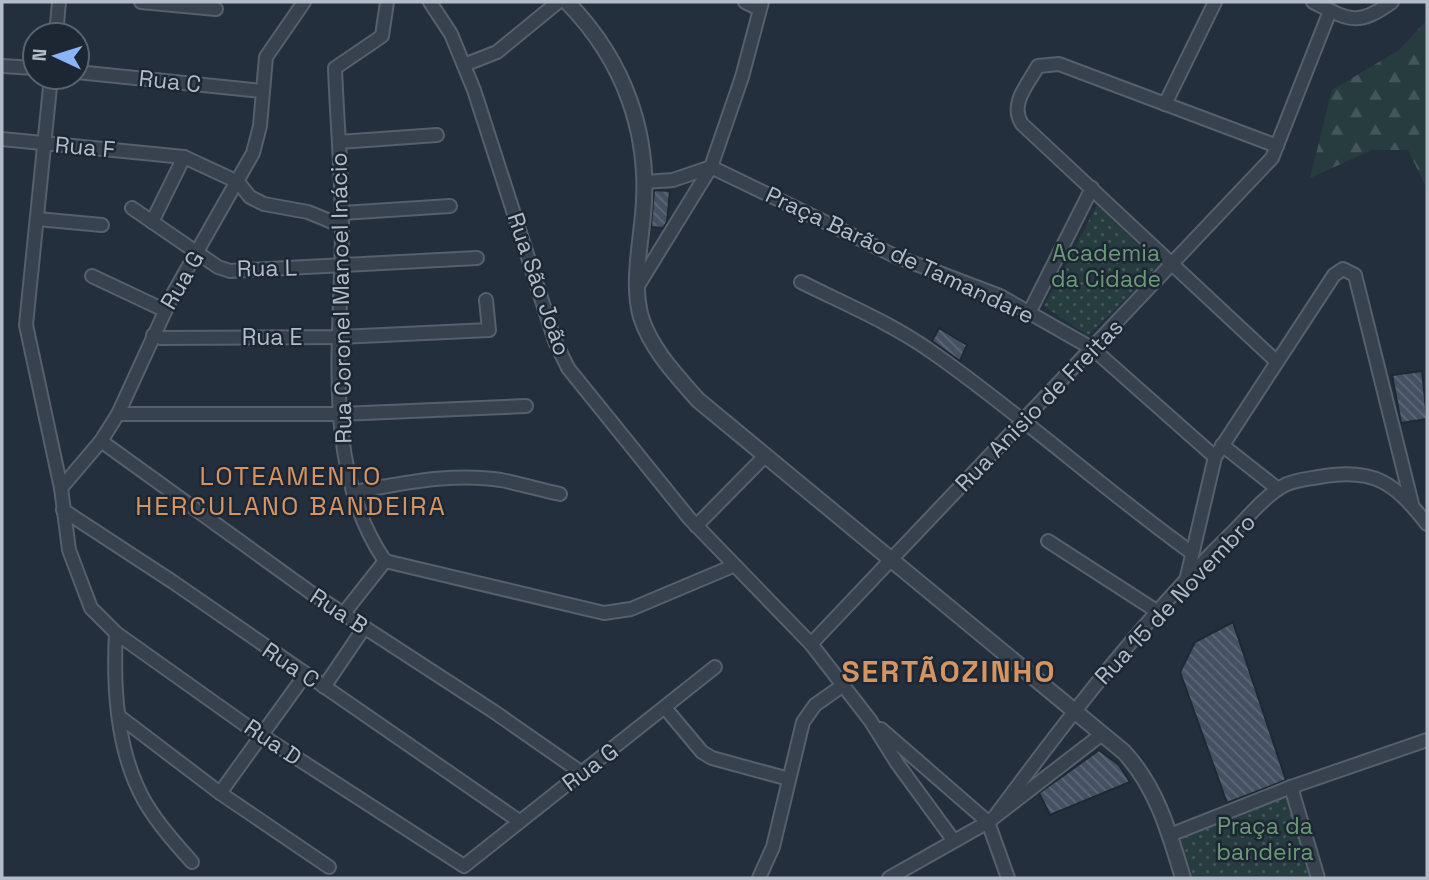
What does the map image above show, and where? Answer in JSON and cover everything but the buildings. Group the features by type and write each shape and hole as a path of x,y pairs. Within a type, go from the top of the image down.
{"street":[{"path":"57,21 59,2"},
{"path":"141,2 216,9"},
{"name":"Rua G","path":"61,488 101,440 118,414 164,310 253,153 260,126 267,57 303,2"},
{"name":"Rua Coronel Manoel Inácio","path":"385,561 372,542 353,492 343,444 340,337 342,219 335,68 382,36 387,2"},
{"name":"Rua São João","path":"430,2 451,34 464,65 555,341 568,369 696,526 811,644 870,720"},
{"path":"464,65 497,52 558,2"},
{"path":"567,2 588,23 613,58 639,133 645,182 639,284 640,314 649,338 674,374 698,400 1102,734 1141,770 1170,835 1183,878"},
{"path":"639,284 711,167 742,77 760,5 745,2"},
{"path":"1165,104 1215,2"},
{"path":"1313,2 1351,20 1365,19 1392,2"},
{"name":"Rua Anisio de Freitas","path":"811,644 1272,158 1330,10"},
{"path":"1277,146 1059,64 1038,66 1017,102 1017,117 1277,362"},
{"path":"2,66 21,67"},
{"name":"Rua C","path":"91,73 262,91"},
{"path":"50,91 26,325 61,488 62,510"},
{"path":"338,142 438,135"},
{"name":"Rua F","path":"2,139 184,157 238,182 250,197 264,204 342,219"},
{"path":"152,222 184,157"},
{"path":"645,182 673,180 711,167"},
{"name":"Praça Barão de Tamandare","path":"711,167 895,256 1000,296 1093,349 1214,457"},
{"path":"1029,313 1092,188"},
{"path":"342,219 450,206"},
{"path":"132,208 197,252"},
{"path":"37,219 102,225"},
{"name":"Rua L","path":"197,252 230,271 341,267"},
{"path":"341,267 477,258"},
{"path":"1186,581 1214,457 1334,275 1343,269 1355,275 1412,504"},
{"path":"92,276 164,310"},
{"path":"800,282 911,339 1023,423 1132,510 1192,553"},
{"name":"Rua E","path":"153,335 161,338 340,337 489,330 486,300"},
{"path":"118,414 341,414 526,405"},
{"name":"Rua B","path":"101,440 299,584 493,711 582,773"},
{"path":"1222,444 1278,489 1291,482 1353,475 1389,483 1412,504 1427,524"},
{"path":"696,526 765,456"},
{"path":"353,492 425,481 476,478 500,480 560,494"},
{"name":"Rua 15 de Novembro","path":"992,819 1073,710 1186,581 1278,489"},
{"name":"Rua C","path":"62,510 173,582 519,821"},
{"name":"Rua D","path":"62,510 69,550 91,608 116,633 260,734 464,866"},
{"path":"1048,541 1158,612"},
{"path":"344,613 366,581 385,561 604,613 631,609 733,566"},
{"path":"324,687 364,628"},
{"path":"116,633 114,668 127,755 144,799 159,823 192,862"},
{"name":"Rua G","path":"464,866 666,709 715,667"},
{"path":"220,793 305,675"},
{"path":"759,878 773,847 803,722 809,711 842,686"},
{"path":"666,709 702,752 712,758 789,779"},
{"path":"120,717 220,793 329,867"},
{"path":"870,720 992,819 1008,878"},
{"path":"870,720 897,763 954,841"},
{"path":"894,877 992,819 1102,734"},
{"path":"1170,835 1291,787 1427,740"},
{"path":"1291,787 1318,878"}],"green space":[{"path":"1427,20 1427,189 1408,150 1372,150 1310,178 1332,90 1399,50"},
{"name":"Academia da Cidade","path":"1097,205 1160,265 1088,336 1044,306"},
{"name":"Praça da bandeira","path":"1291,787 1318,878 1183,878 1170,835"}],"district":[{"name":"LOTEAMENTO HERCULANO BANDEIRA","path":"291,491"},
{"name":"SERTÃOZINHO","path":"949,672"}]}
